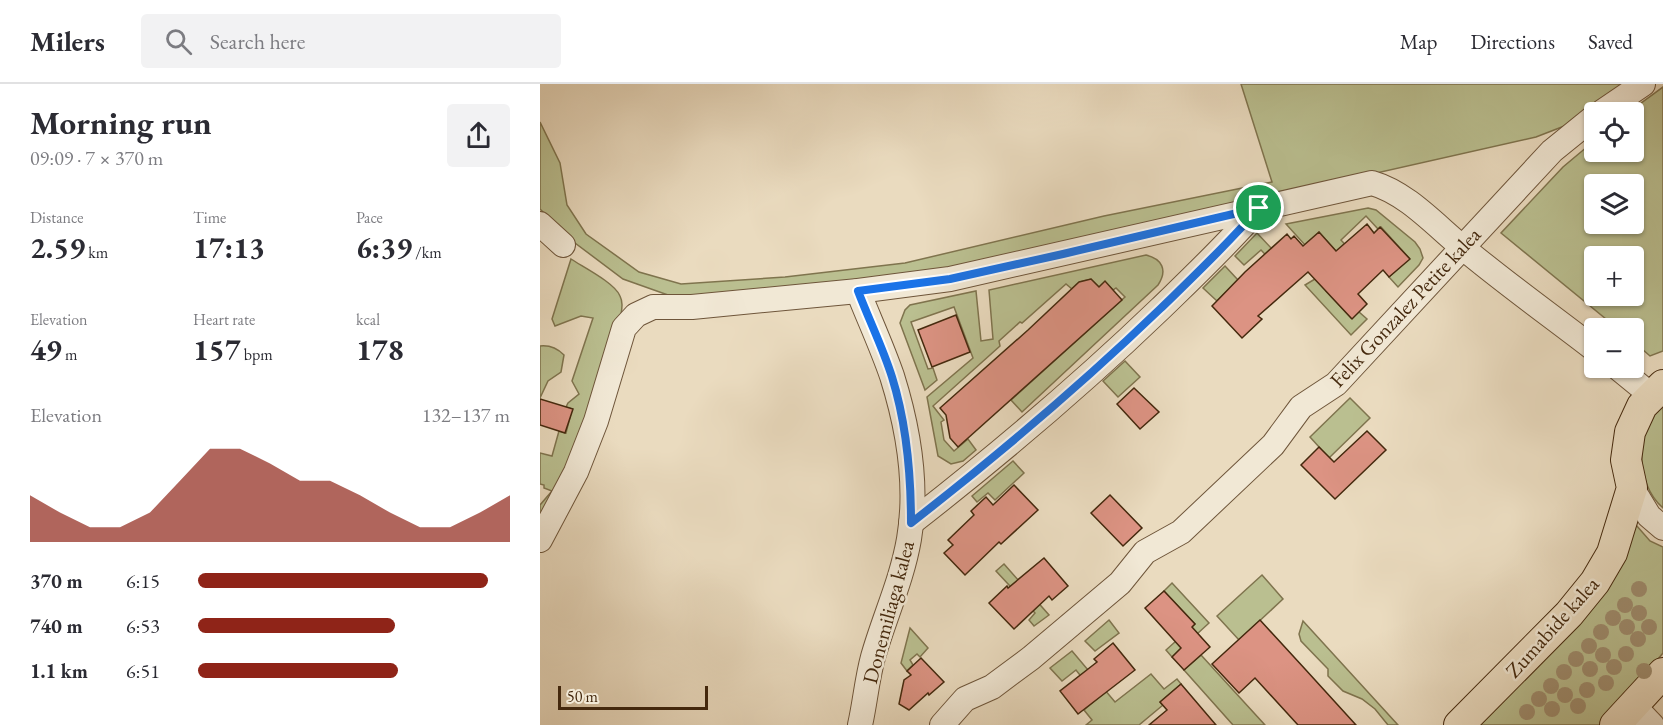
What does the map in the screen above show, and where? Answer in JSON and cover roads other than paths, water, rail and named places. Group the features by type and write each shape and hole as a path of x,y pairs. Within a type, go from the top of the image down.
{"main road":[{"name":"Zumabide kalea","path":"1459,725 1569,614 1595,582 1612,553 1632,488 1628,474 1627,446 1635,419 1657,390"},
{"path":"1634,719 1663,673"}],"street":[{"path":"1617,102 1643,84"},
{"name":"Felix Gonzalez Petite kalea","path":"942,725 965,699 992,687 1031,658 1120,583 1145,552 1181,532 1273,445 1301,407 1336,384 1552,151 1584,125"},
{"path":"540,540 576,472 596,421 624,328 636,315 653,307 692,307 858,291 960,277 1372,183 1403,198 1463,248 1584,341"},
{"path":"911,523 1086,378 1205,265 1259,208"},
{"path":"540,224 563,244"},
{"name":"Donemiliaga kalea","path":"858,291 892,376 902,414 911,479 911,523 901,574 872,660 860,725"},
{"path":"1636,378 1657,390"},
{"path":"909,460 931,483 943,488 956,488"},
{"path":"1632,488 1649,516 1663,528"}]}
